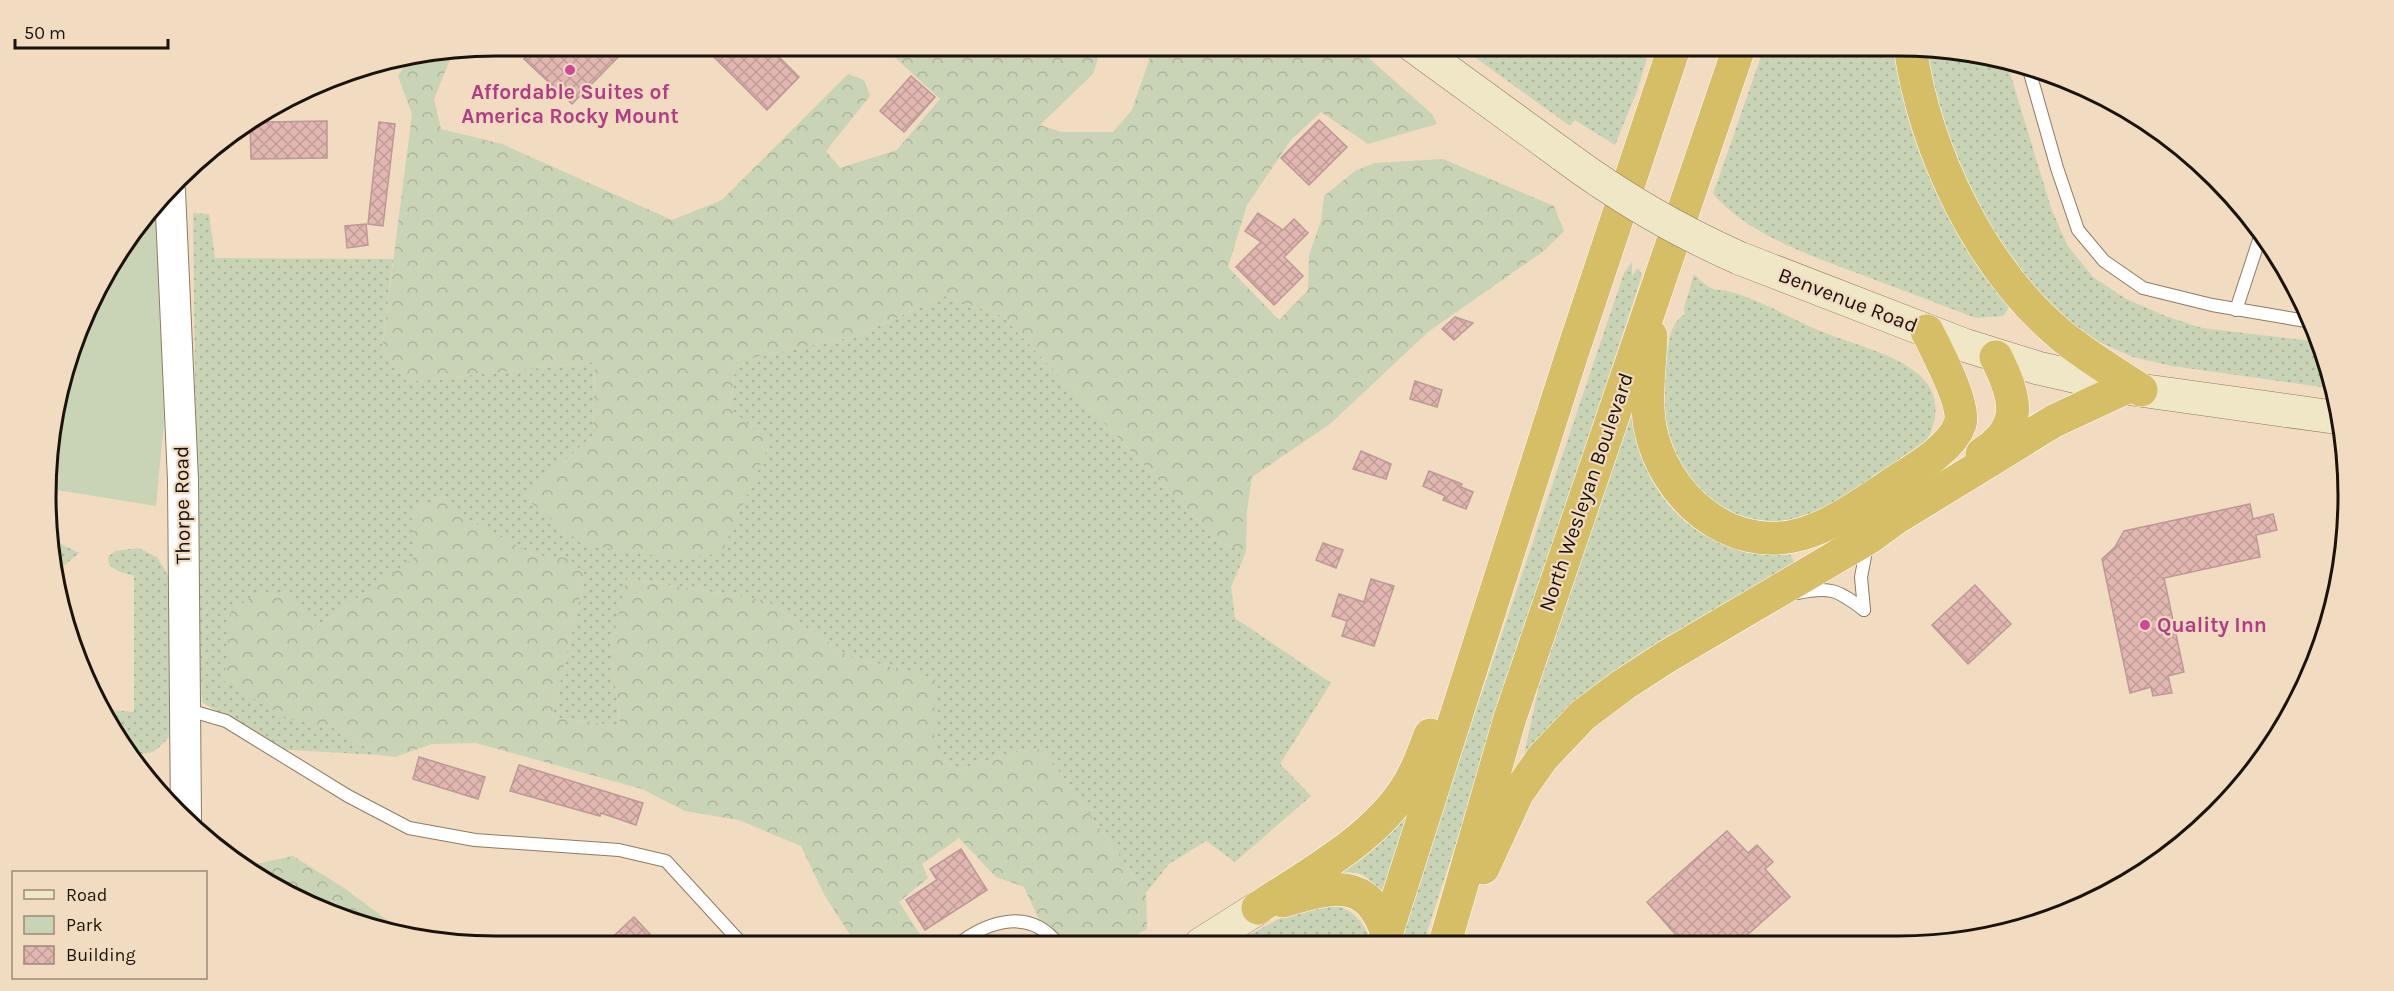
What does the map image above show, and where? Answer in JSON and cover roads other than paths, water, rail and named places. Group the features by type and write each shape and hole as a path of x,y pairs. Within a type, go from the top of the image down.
{"highway":[{"path":"1386,936 1575,346 1671,56"},
{"name":"North Wesleyan Boulevard","path":"1449,936 1509,718 1736,56"},
{"path":"1912,56 1928,127 1942,165 1991,255 2011,283 2061,335 2133,389"},
{"path":"1652,303 1650,426 1659,458 1677,491 1701,515 1729,529 1757,537 1801,535 1824,525 1929,459 1950,440 1960,423 1958,398 1927,331"},
{"path":"1896,518 1934,485 1996,445 2009,426 2013,407 2011,388 1996,357"},
{"path":"1451,936 1517,794 1543,757 1583,715 1623,685 1870,537 1896,518 2054,421 2133,389"},
{"path":"1258,908 1373,827 1414,775 1447,694 1509,555"},
{"path":"1258,908 1330,889 1352,891 1367,899 1381,916 1384,936"}],"main road":[{"name":"Benvenue Road","path":"1427,56 1610,190 1693,238 1739,258 1996,357 2133,389 2331,417"},
{"path":"1214,936 1258,908"}],"street":[{"name":"Thorpe Road","path":"170,199 183,480 186,809"}],"lane":[{"path":"2031,76 2054,158 2078,230 2104,261 2143,288 2235,310 2302,320"},
{"path":"2235,310 2258,242"},
{"path":"1751,608 1819,588 1842,593 1864,610 1861,577 1863,558 1870,537"},
{"path":"185,709 226,721 348,796 409,828 475,840 619,850 666,861 735,936"},
{"path":"973,936 999,922 1028,922 1051,936"}],"place":[{"name":"Affordable Suites of America Rocky Mount","path":"570,70"},
{"name":"Quality Inn","path":"2145,625"}]}
